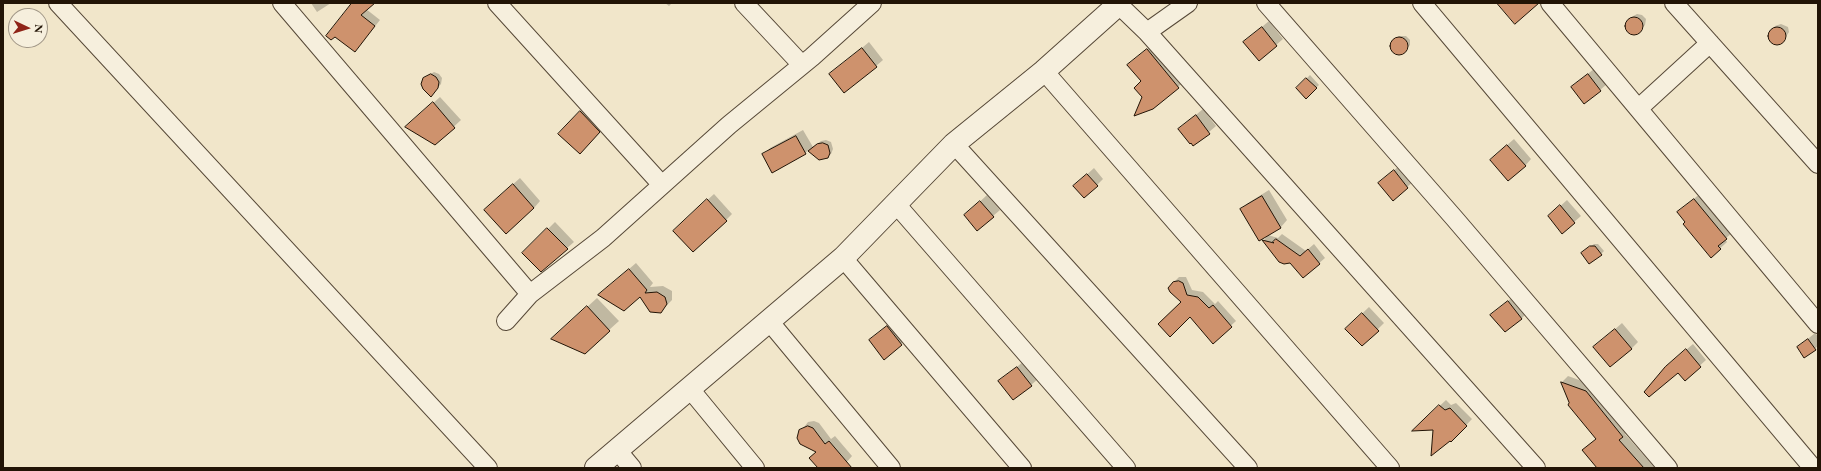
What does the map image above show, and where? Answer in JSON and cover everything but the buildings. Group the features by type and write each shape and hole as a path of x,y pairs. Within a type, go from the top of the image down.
{"street":[{"path":"58,3 488,468"},
{"path":"282,3 530,294"},
{"path":"497,3 662,185"},
{"path":"744,3 802,65"},
{"path":"506,321 530,294 603,238 729,125 802,65 872,3"},
{"path":"1147,32 1188,3"},
{"path":"1266,3 1460,225 1668,468"},
{"path":"1422,3 1813,468"},
{"path":"1550,3 1818,324"},
{"path":"1674,3 1818,164"},
{"path":"596,468 843,258 954,144 1044,70 1120,4 1147,32 1536,468"},
{"path":"1639,108 1710,43"},
{"path":"1044,70 1390,468"},
{"path":"954,144 1248,468"},
{"path":"896,204 1126,468"},
{"path":"843,258 1022,468"},
{"path":"769,321 891,468"},
{"path":"690,388 755,468"},
{"path":"617,450 632,468"}]}
